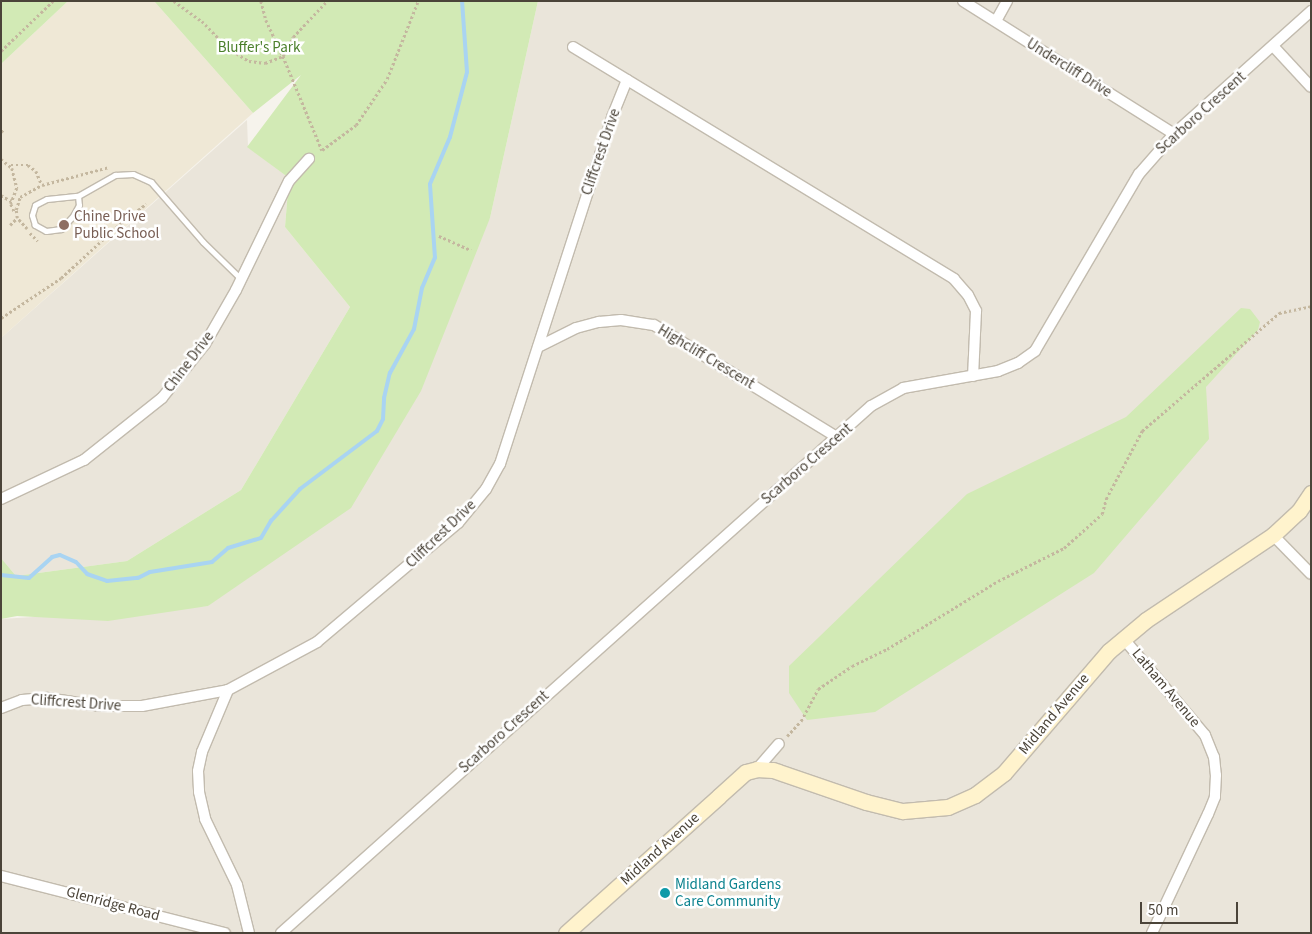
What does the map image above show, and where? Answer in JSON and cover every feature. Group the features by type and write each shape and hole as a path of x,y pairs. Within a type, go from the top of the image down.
{"street":[{"name":"Undercliff Drive","path":"963,1 1174,134"},
{"path":"996,21 1008,1"},
{"name":"Scarboro Crescent","path":"281,933 837,437 887,395 915,385 973,376 1018,363 1035,351 1139,174 1174,134 1274,47 1311,11"},
{"path":"573,47 954,279 968,295 976,311 973,376"},
{"path":"1274,47 1311,87"},
{"name":"Cliffcrest Drive","path":"1,708 22,700 48,698 100,706 142,706 228,690 317,642 458,523 486,489 500,464 612,117 627,80"},
{"name":"Chine Drive","path":"1,499 78,463 162,398 204,344 241,279 289,181 309,159"},
{"name":"Highcliff Crescent","path":"538,347 576,328 599,322 622,320 654,325 837,437"},
{"name":"Midland Avenue","path":"566,933 746,772 757,768 773,770 886,808 918,811 963,802 1004,773 1092,668 1123,638 1273,535 1299,511 1311,494"},
{"path":"1273,535 1311,574"},
{"name":"Latham Avenue","path":"1123,638 1191,714 1205,735 1215,766 1211,806 1152,933"},
{"path":"228,690 202,752 198,771 199,792 205,819 232,869 249,933"},
{"name":"Midland Avenue","path":"757,768 779,744"},
{"name":"Glenridge Road","path":"1,876 225,933"}],"lane":[{"path":"78,196 79,205 73,216 60,229 46,231 35,225 32,215 35,206 47,199 78,196 115,175 124,172 142,176 241,279"}],"path":[{"path":"1,51 53,1"},
{"path":"174,1 202,21 228,48 249,61 265,63 283,56 293,37 327,1"},
{"path":"261,1 266,20 322,150 356,124 387,79 418,1"},
{"path":"1,159 11,165 28,165 36,171 42,185"},
{"path":"11,165 17,188 11,201"},
{"path":"16,214 20,197 42,185 118,166"},
{"path":"1,195 11,201 17,218 38,242"},
{"path":"1,318 61,278 122,222 146,204"},
{"path":"10,225 17,218"},
{"path":"439,236 471,250"},
{"path":"779,744 801,721 818,689 852,666 887,649 998,582 1064,548 1102,514 1106,499 1142,431 1279,313 1311,306"}],"shaded area":[{"name":"Chine Drive Public School","path":"68,1 154,1 253,113 1,338 1,64"},
{"path":"538,1 1311,1 1311,933 1,933 1,619 208,606 490,218"},
{"path":"247,120 248,147 289,178 285,227 350,307 241,490 127,561 16,576 1,558 1,338"}],"green space":[{"path":"1,1 68,1 1,64"},
{"name":"Bluffer's Park","path":"154,1 538,1 490,218 421,391 351,508 208,606 108,621 17,616 1,619 1,558 16,576 127,561 241,490 350,307 285,227 289,178 247,147 301,75 253,113"},
{"path":"1241,308 1250,309 1260,322 1258,330 1206,387 1209,439 1094,573 875,712 807,720 789,693 789,666 967,494 1126,417"}],"waterway":[{"path":"1,575 29,578 52,557 60,555 76,562 87,574 107,581 138,578 150,572 212,562 228,548 261,538 271,521 300,489 377,431 383,419 384,398 390,373 414,329 422,288 435,258 430,184 450,137 467,72 462,1"}],"place":[{"name":"Chine Drive Public School","path":"64,225"},
{"name":"Midland Gardens Care Community","path":"665,893"}]}
